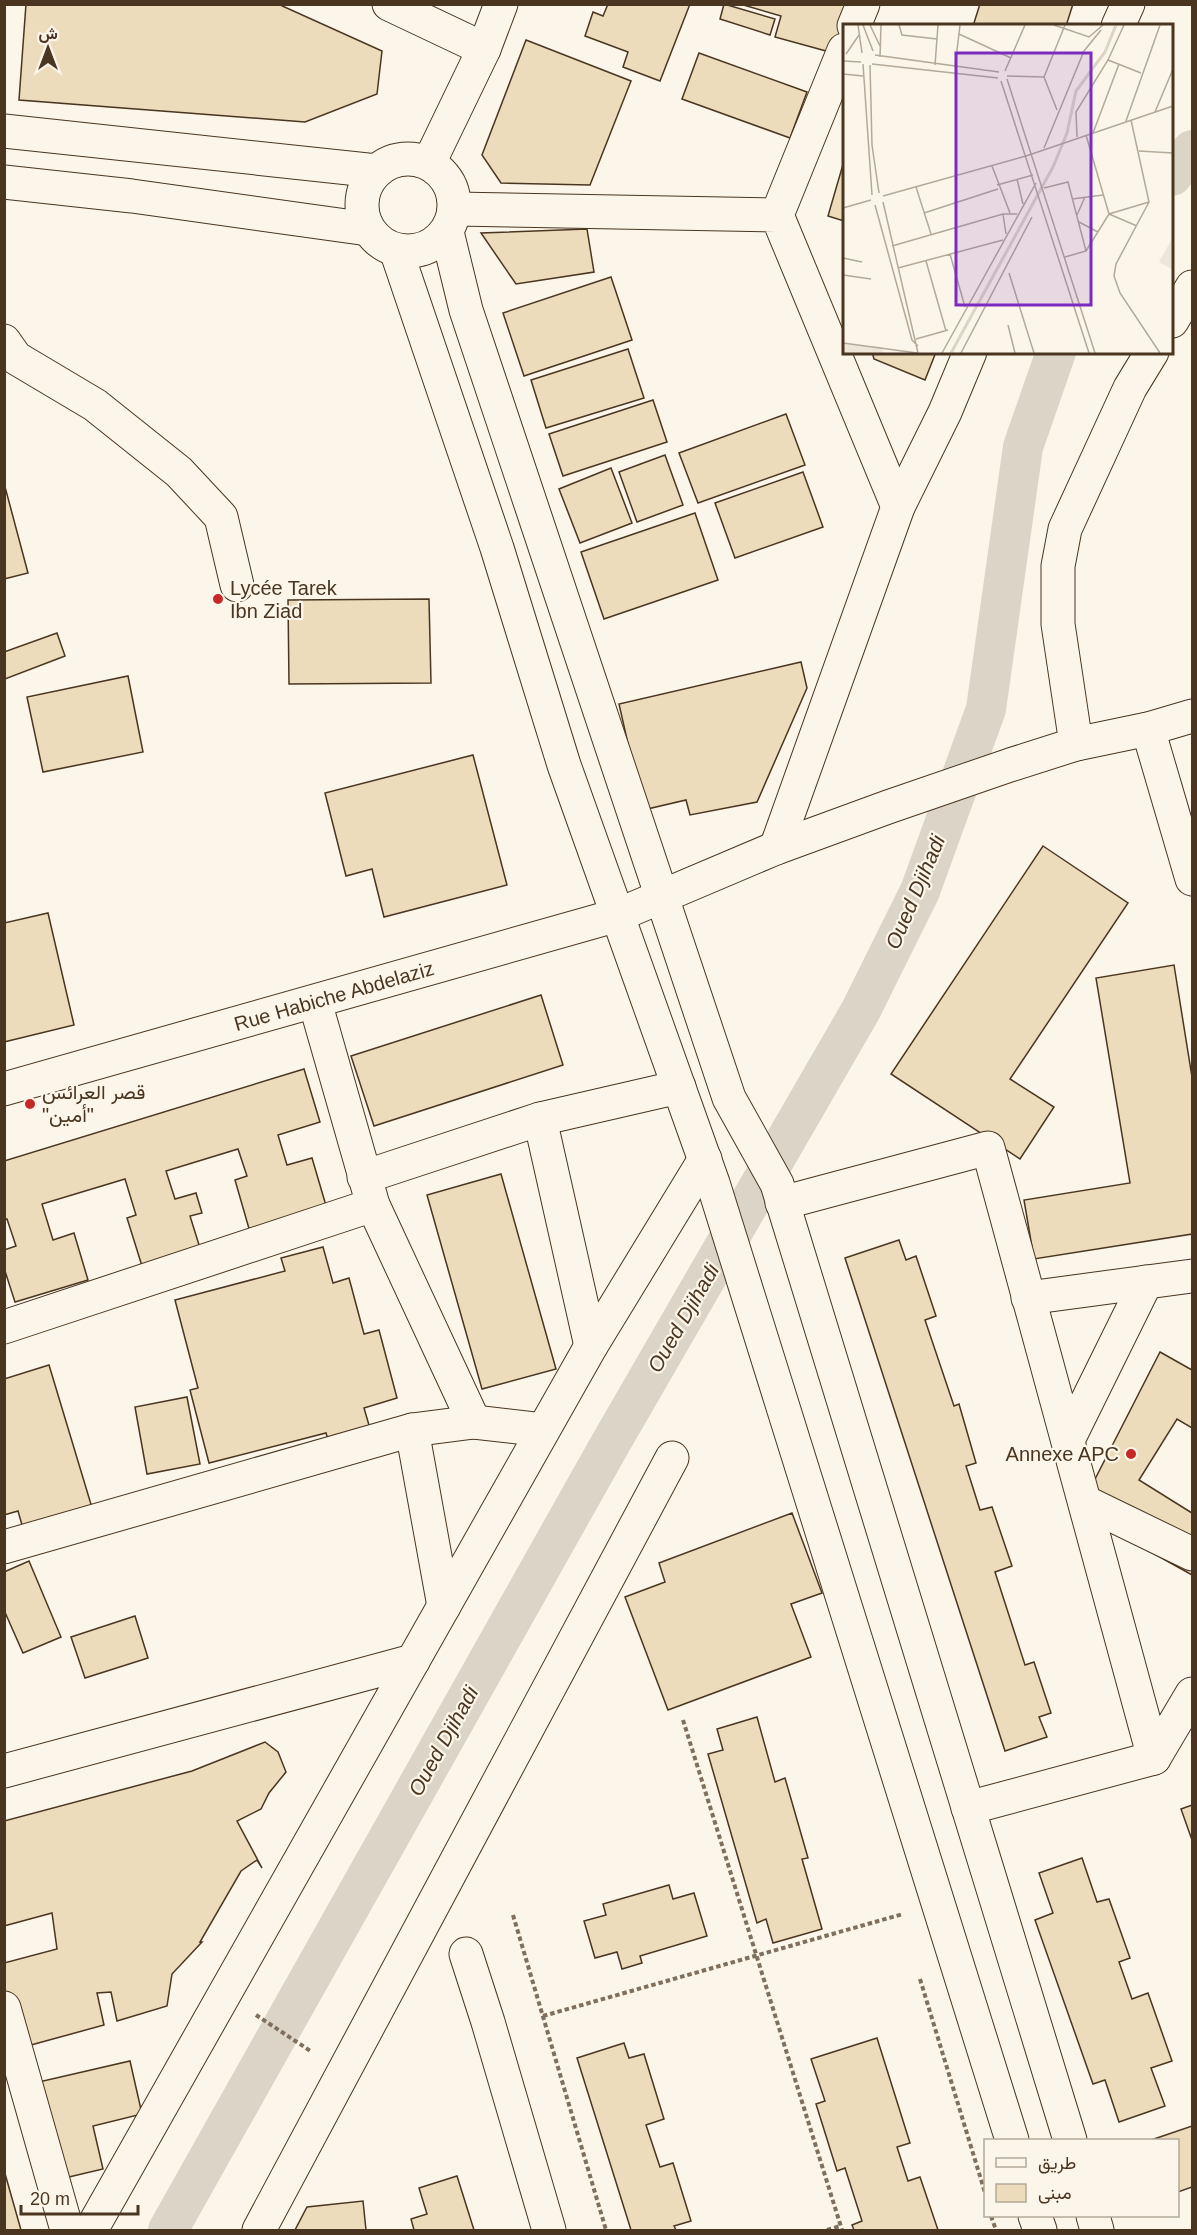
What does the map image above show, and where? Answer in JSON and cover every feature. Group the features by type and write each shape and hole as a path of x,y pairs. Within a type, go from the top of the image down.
{"street":[{"path":"390,4 484,49"},
{"path":"429,163 484,49 501,4"},
{"path":"855,24 863,4"},
{"path":"1119,24 1128,4"},
{"path":"843,52 777,215 898,507"},
{"path":"4,131 377,171"},
{"path":"451,220 433,245 415,252 396,250 380,242 368,229 362,205 368,181 388,163 402,159 416,159 429,163 443,174 453,190 451,220 466,310 729,1098 779,1194 1070,2139"},
{"path":"4,182 132,196 368,229"},
{"path":"451,220 777,215"},
{"path":"396,250 497,548 564,765 709,1171 1012,2139"},
{"path":"1173,319 1192,287"},
{"path":"4,341 15,358 94,405 179,472 221,517 237,585"},
{"path":"776,848 898,507 945,412 969,354"},
{"path":"1076,744 1058,624 1058,567 1065,530 1130,388 1151,354"},
{"name":"Rue Habiche Abdelaziz","path":"4,1089 618,915 776,848 888,807 1076,744 1148,729 1192,716"},
{"path":"1148,729 1192,879"},
{"path":"315,1002 368,1191 474,1422"},
{"path":"4,1327 368,1191 540,1119 679,1087"},
{"path":"540,1119 591,1346"},
{"path":"779,1194 988,1148 1154,1758"},
{"path":"91,2230 591,1346 709,1171"},
{"path":"1028,1298 1191,1278"},
{"path":"1068,1440 1146,1282"},
{"path":"4,1547 412,1430 474,1422 543,1430"},
{"path":"412,1430 444,1606"},
{"path":"259,2230 672,1458"},
{"path":"1085,1502 1192,1554"},
{"path":"4,1771 413,1662"},
{"path":"968,1808 1154,1758 1192,1694"},
{"path":"466,1954 489,2022 549,2230"},
{"path":"4,2008 67,2230"}],"path":[{"path":"683,1720 758,1955 841,2228 827,2230"},
{"path":"543,2016 938,1903"},
{"path":"900,1914 904,1925"},
{"path":"513,1916 606,2230"},
{"path":"917,1971 984,2189"},
{"path":"262,2019 315,2054"}],"building":[{"path":"26,4 278,4 382,51 377,94 305,122 19,100"},
{"path":"608,4 690,4 660,81 623,67 628,52 585,36 593,12 603,16"},
{"path":"724,4 775,19 770,35 720,19"},
{"path":"740,4 851,4 845,24 843,24 837,54 775,37 781,16"},
{"path":"980,4 1073,4 1067,24 974,24"},
{"path":"526,40 631,81 590,185 501,183 482,155"},
{"path":"699,53 807,92 790,138 682,99"},
{"path":"843,164 843,221 828,216"},
{"path":"587,229 594,272 516,284 481,233"},
{"path":"611,277 632,340 524,376 503,313"},
{"path":"628,349 644,398 546,428 531,380"},
{"path":"873,354 935,354 925,380 874,359"},
{"path":"653,400 667,442 563,476 549,434"},
{"path":"786,414 805,465 698,503 679,453"},
{"path":"665,455 683,505 637,522 619,472"},
{"path":"611,468 632,523 580,543 559,489"},
{"path":"803,472 823,527 735,558 715,503"},
{"path":"4,483 28,573 4,579"},
{"path":"695,513 718,580 604,619 581,552"},
{"path":"429,599 431,683 289,684 288,600"},
{"path":"57,633 65,656 5,679 4,652"},
{"path":"801,662 807,688 757,802 690,815 686,800 643,810 619,704"},
{"path":"128,676 143,752 43,772 27,697"},
{"path":"473,755 507,885 384,917 372,869 346,876 325,793"},
{"path":"1043,846 1128,903 1010,1079 1054,1107 1020,1159 891,1074"},
{"path":"48,913 74,1025 4,1042 4,923"},
{"path":"1174,965 1192,1077 1192,1234 1034,1259 1024,1200 1130,1183 1096,978"},
{"path":"541,995 563,1065 374,1126 351,1056"},
{"path":"304,1069 320,1122 278,1135 287,1165 312,1158 327,1209 250,1232 235,1180 247,1176 238,1149 166,1171 175,1199 196,1193 202,1213 190,1216 200,1248 142,1266 127,1218 136,1215 125,1179 42,1204 53,1240 74,1233 88,1280 15,1302 4,1268 4,1250 16,1246 7,1219 4,1220 4,1161"},
{"path":"501,1174 556,1369 482,1389 427,1195"},
{"path":"899,1240 906,1260 916,1256 936,1316 925,1320 954,1406 959,1404 976,1463 966,1466 980,1510 992,1507 1012,1566 995,1572 1025,1665 1034,1662 1051,1713 1039,1717 1047,1737 1005,1751 845,1258"},
{"path":"323,1247 333,1283 349,1278 364,1334 379,1330 397,1398 364,1408 371,1432 329,1443 326,1433 209,1463 190,1390 198,1388 175,1300 285,1271 281,1258"},
{"name":"Annexe APC","path":"1160,1352 1192,1370 1192,1428 1177,1419 1139,1480 1192,1513 1192,1575 1104,1526 1092,1485"},
{"path":"49,1365 93,1511 24,1532 18,1511 4,1515 4,1379"},
{"path":"187,1397 200,1464 147,1474 135,1407"},
{"path":"792,1513 822,1593 791,1604 811,1657 668,1710 625,1597 665,1582 659,1563"},
{"path":"29,1561 61,1637 23,1653 4,1610 4,1572"},
{"path":"135,1616 148,1658 85,1678 71,1637"},
{"path":"757,1717 775,1782 785,1778 808,1858 802,1859 822,1929 773,1943 766,1919 757,1923 708,1754 723,1750 717,1729"},
{"path":"265,1742 278,1752 286,1772 269,1793 261,1809 237,1821 262,1868 257,1860 241,1871 200,1942 202,1942 172,1974 167,2006 117,2021 111,1992 97,1993 104,2025 9,2051 4,2036 4,1963 57,1949 52,1913 4,1926 4,1821 192,1771"},
{"path":"1192,1805 1192,1840 1181,1809"},
{"path":"1082,1858 1097,1902 1109,1899 1130,1958 1119,1962 1132,1999 1148,1993 1172,2061 1151,2068 1165,2106 1119,2122 1105,2080 1093,2084 1035,1920 1053,1913 1039,1873"},
{"path":"669,1885 673,1899 694,1893 707,1936 640,1956 642,1963 622,1969 617,1952 595,1958 584,1921 606,1915 603,1904"},
{"path":"877,2038 910,2143 897,2147 908,2181 920,2177 938,2230 854,2230 852,2225 862,2221 845,2168 837,2171 816,2104 825,2101 811,2059"},
{"path":"624,2043 629,2058 644,2054 664,2119 646,2125 660,2167 673,2163 691,2221 674,2226 676,2230 631,2230 577,2058"},
{"path":"130,2061 142,2114 93,2126 103,2169 39,2184 17,2087"},
{"path":"1192,2126 1192,2187 1179,2192 1179,2139 1154,2139"},
{"path":"4,2170 21,2230 4,2230"},
{"path":"457,2176 474,2230 414,2230 411,2219 427,2214 419,2188"},
{"path":"363,2201 366,2230 295,2230 307,2207"}],"waterway":[{"name":"Oued Djihadi","path":"1173,175 1192,150"},
{"name":"Oued Djihadi","path":"168,2230 609,1446 861,1010 920,891 986,709 1023,447 1055,354"}],"place":[{"name":"Lycée Tarek Ibn Ziad","path":"218,599"},
{"name":"قصر العرائس \"أمين\"","path":"30,1104"},
{"name":"Annexe APC","path":"1131,1454"}]}
